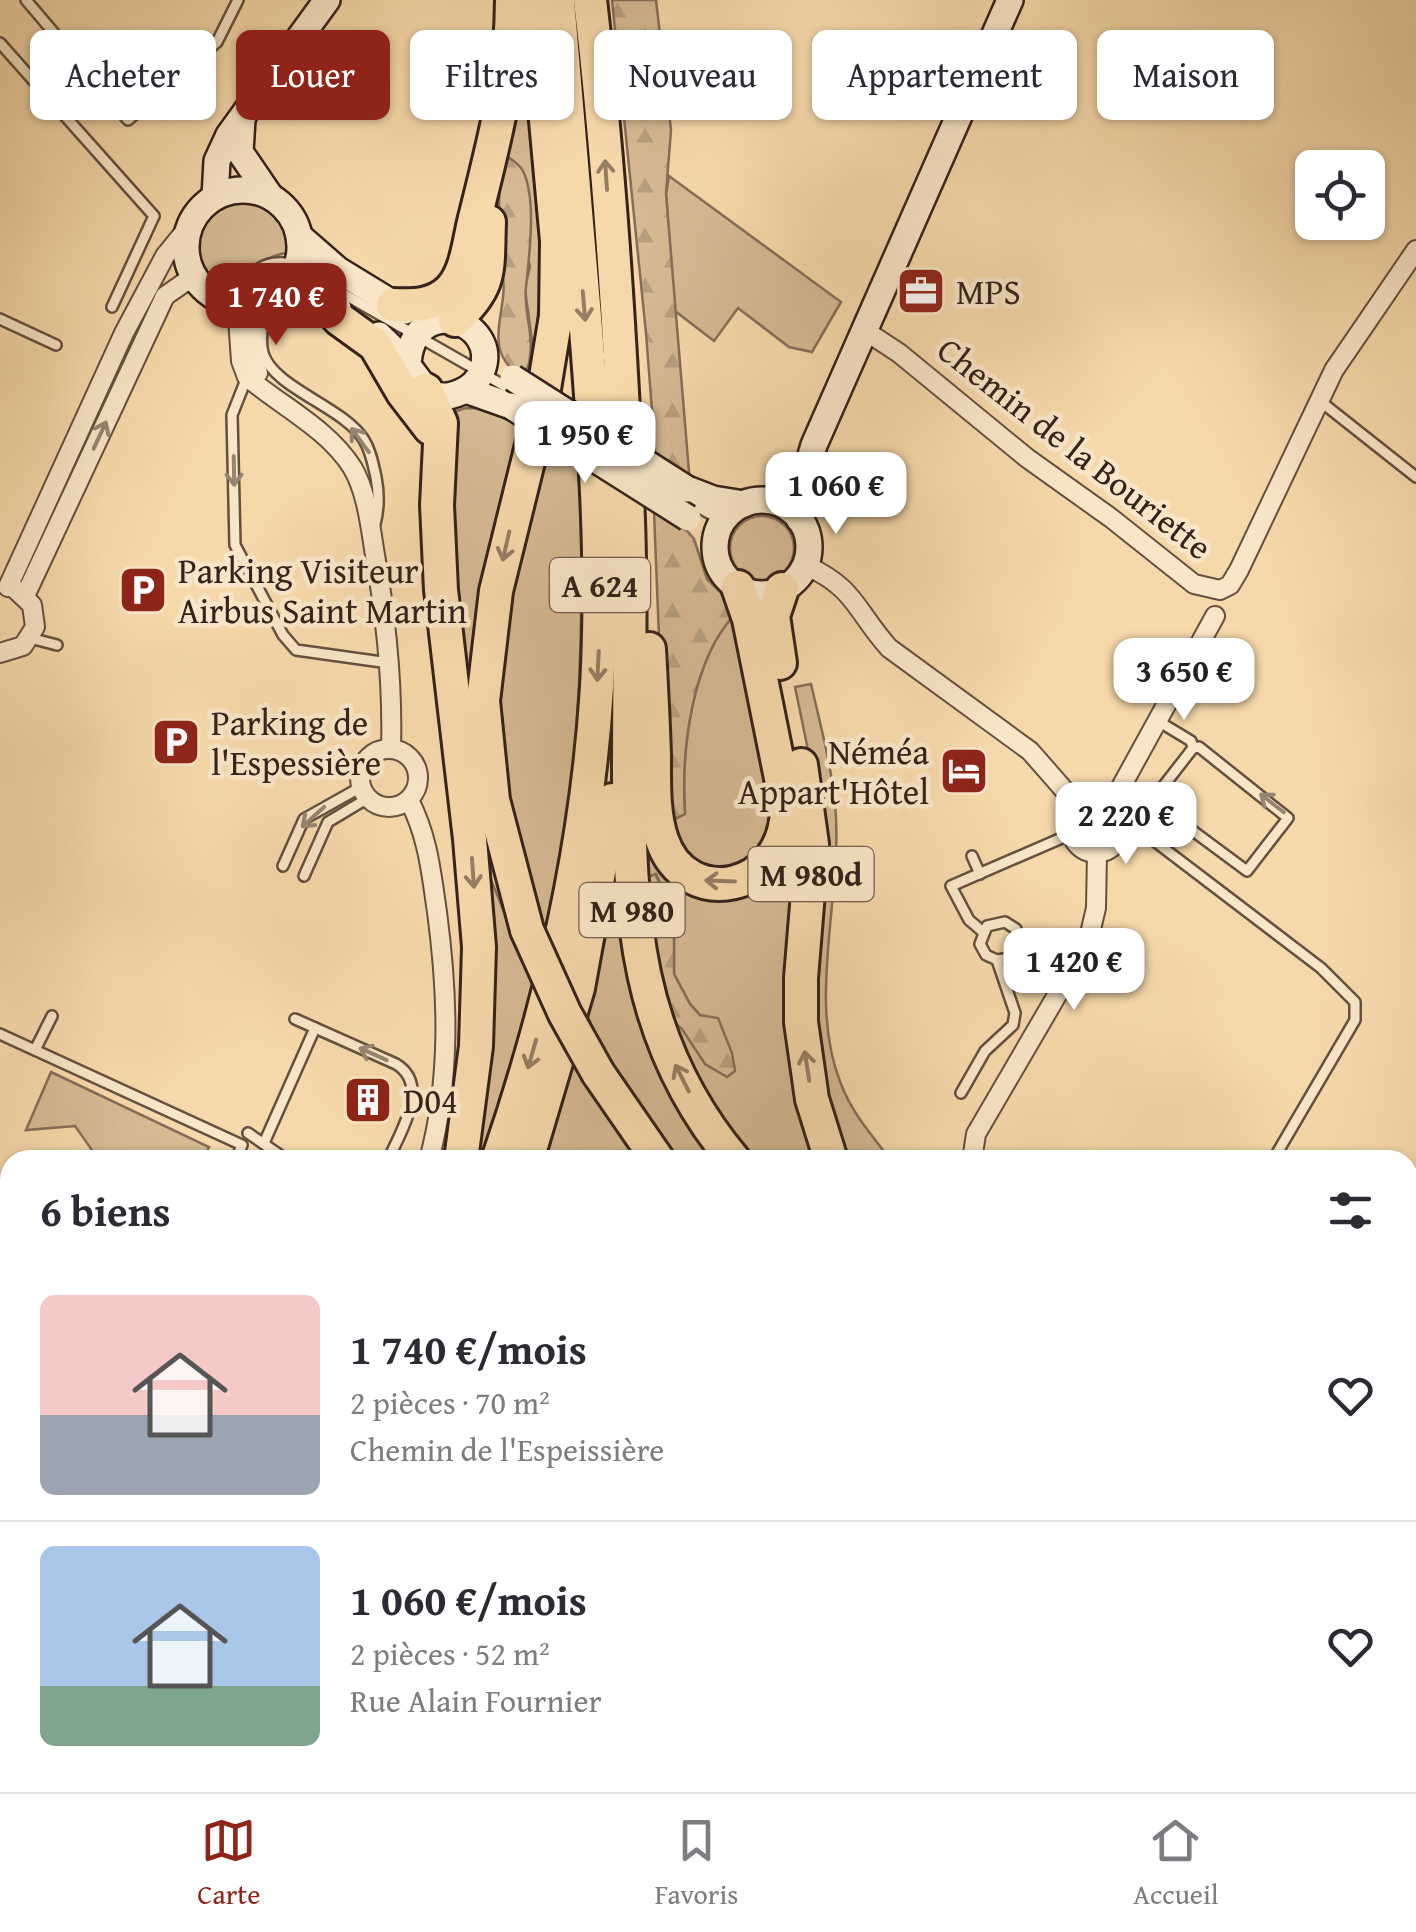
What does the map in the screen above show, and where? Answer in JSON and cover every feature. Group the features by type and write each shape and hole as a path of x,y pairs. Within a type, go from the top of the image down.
{"highway":[{"path":"434,326 478,299 484,286 494,148 508,60 512,0"},
{"name":"M 980","path":"527,930 493,800 484,669 496,591 540,414 556,316 557,240 535,0"},
{"name":"A 624","path":"501,1150 521,1094 563,938 583,825 597,686 598,499 558,0"},
{"name":"A 624","path":"530,1150 553,1080 590,934 613,797 629,636 630,560 620,377 602,100 590,0"},
{"path":"392,305 426,304 443,296 454,284 462,268 494,148"},
{"path":"338,300 339,319 374,345 429,427 438,456"},
{"path":"620,377 644,570 658,823 663,842 680,866 702,880 722,884 749,878 766,867 782,844 787,822 784,786 749,619 738,586"},
{"path":"417,378 441,423 439,551 478,948 476,1046 461,1150"},
{"name":"M 980d","path":"782,589 773,616 773,630 811,821 811,873 800,978 801,1022 812,1099 827,1150"},
{"name":"M 980","path":"629,636 628,856 636,946 654,1012 678,1072 727,1150"},
{"name":"M 980","path":"450,672 489,826 527,930 565,1014 598,1072 651,1150"}],"street":[{"path":"306,30 327,0"},
{"path":"477,374 511,391 687,503 715,549 724,573 738,586 756,593 782,589 796,579 805,565 808,541 799,519 800,496 814,444 1010,0"},
{"path":"215,196 217,161 241,120"},
{"path":"242,120 240,152 270,196 289,213 299,236 338,270 392,305 434,326 476,334 477,374"},
{"path":"11,590 124,333 165,256 197,212 215,196 242,189 270,196"},
{"path":"191,224 187,258 196,279 214,296 273,288 338,300 370,326 417,378 446,396 477,374"},
{"path":"299,236 240,361 254,382 314,427 353,469 372,531 386,616 391,749"},
{"name":"Chemin de la Bouriette","path":"864,330 1194,584 1220,590 1230,584 1239,570 1346,349 1416,250"},
{"path":"11,590 165,296 196,279"},
{"path":"417,378 409,348 434,326"},
{"path":"477,374 511,391"},
{"path":"715,549 723,521 782,483 814,444"},
{"path":"687,503 713,499 783,505 799,519"},
{"path":"805,565 850,592 889,648 1030,752 1080,808"},
{"path":"0,654 12,652 30,638 35,616 11,590"},
{"name":"Chemin de la Bouriette","path":"1110,807 1215,616"},
{"path":"391,749 408,756 418,773 415,792 392,807 375,804 365,792 362,768 373,754 391,749"},
{"path":"408,800 424,828 446,979 446,1061 432,1150"},
{"path":"1098,802 1110,807 1121,830 1113,846 1097,853 1081,848 1071,834 1072,820 1080,808 1098,802"},
{"path":"974,1150 976,1134 1088,942 1096,908 1097,853"}],"lane":[{"path":"26,0 128,120 217,42 238,0"},
{"path":"0,42 154,216 112,307"},
{"path":"273,288 261,338 263,355 284,378 362,436 372,458 378,493 377,520 372,531"},
{"path":"338,300 434,326 477,374"},
{"path":"0,319 56,345"},
{"path":"254,382 232,415 235,546 283,635 296,650 389,663"},
{"path":"1320,400 1416,478"},
{"path":"687,503 723,521"},
{"path":"30,638 58,644"},
{"path":"1158,721 1191,741 1193,748"},
{"path":"1193,748 1199,748 1288,818 1246,872 1158,805 1158,793 1193,748"},
{"path":"283,866 304,819 365,792"},
{"path":"304,876 328,822 365,792"},
{"path":"1121,830 1140,834 1168,851 1321,968 1355,1002 1355,1020 1279,1150"},
{"path":"961,1093 985,1051 1014,1025 1015,1014 997,960 982,950 982,931 969,920 952,886 1071,834"},
{"path":"972,856 980,874"},
{"path":"982,931 998,921 1016,929 1020,942 1015,954 997,960"},
{"path":"36,1050 52,1016"},
{"path":"294,1018 408,1073 412,1102 392,1150"},
{"path":"264,1143 315,1028"},
{"path":"0,1034 242,1145 240,1150"},
{"path":"248,1133 274,1150"}],"green space":[{"path":"612,0 656,0 659,30 615,30"},
{"path":"506,120 534,120 546,311 538,312 536,386 519,375 530,362 532,341 525,289 530,266 500,152"},
{"path":"624,120 670,120 666,194 690,484 656,463"},
{"path":"500,152 521,168 530,197 525,296 531,347 527,367 519,375 506,363 498,336 504,291 498,262"},
{"path":"669,176 841,302 812,352 789,347 738,308 714,341 675,311 666,194"},
{"path":"247,198 278,217 291,252 257,264 232,290 227,290 200,265 196,236 212,210"},
{"path":"466,408 498,414 526,429 471,713 454,580 450,413"},
{"path":"543,440 580,465 581,585 573,764 567,823 545,941 507,835 493,655"},
{"path":"654,512 694,539 707,579 733,605 735,614 708,656 699,681 687,735 685,814 673,820 664,762"},
{"path":"762,516 784,526 794,548 784,570 762,580 740,570 730,548 740,526"},
{"path":"735,614 774,804 771,833 758,857 716,871 685,853 673,820 685,813 687,735 699,681 708,656"},
{"path":"811,684 835,804 835,873 826,981 831,1051 851,1105 883,1150 839,1150 811,1024 820,808 795,687"},
{"path":"645,779 708,893 796,831 820,1150 742,1150 701,1093 667,1016 684,1031 706,1064 700,1015 674,974 674,911 656,874 648,877 642,862"},
{"path":"655,874 674,911 674,974 700,1015 718,1018 735,1071 727,1077 705,1064 682,1029 667,1016 657,991 648,877"},
{"path":"490,877 534,987 484,1150 470,1150 482,879"},
{"path":"609,922 625,922 716,1150 665,1150 603,1054 588,1017"},
{"path":"574,1063 631,1150 547,1150"},
{"path":"51,1072 209,1147 92,1150 75,1126 26,1130"}],"place":[{"name":"MPS","path":"921,291"},
{"name":"Parking Visiteur Airbus Saint Martin","path":"143,590"},
{"name":"Parking de l'Espessière","path":"176,742"},
{"name":"Néméa Appart'Hôtel","path":"964,771"},
{"name":"D04","path":"368,1100"}]}
